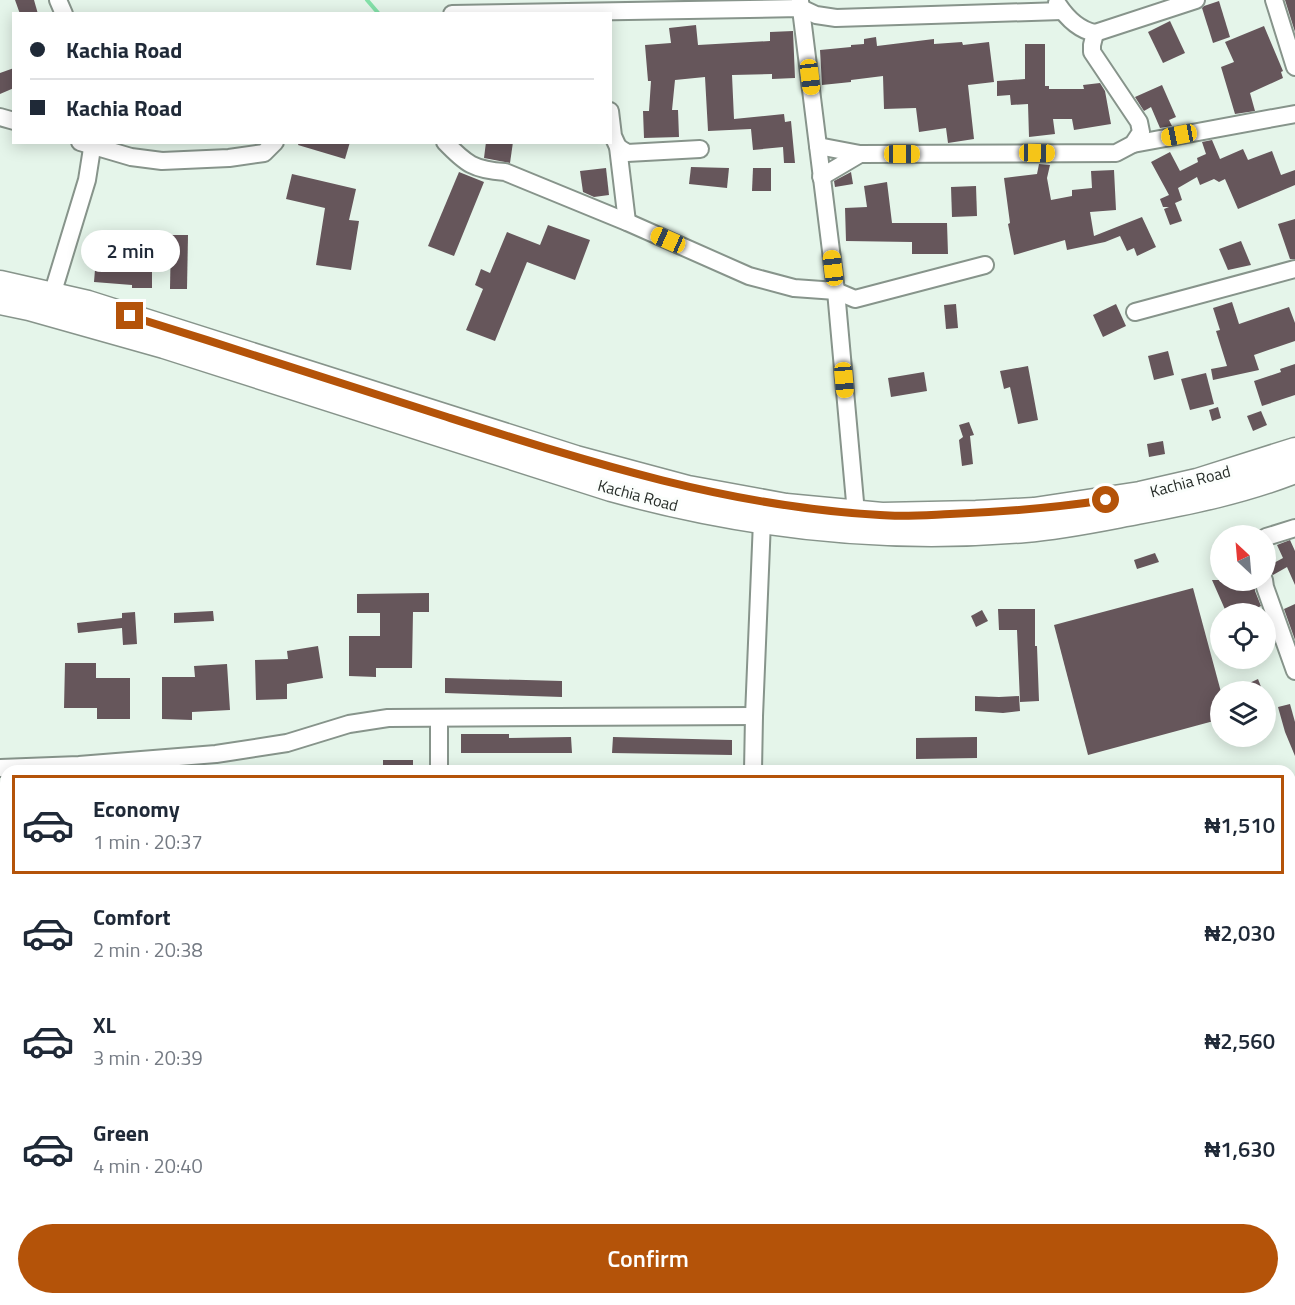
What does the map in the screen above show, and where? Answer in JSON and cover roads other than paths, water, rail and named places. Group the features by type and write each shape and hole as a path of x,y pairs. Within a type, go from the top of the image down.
{"highway":[{"name":"Kachia Road","path":"0,283 88,303 627,472 688,488 786,506 882,515 1034,510 1140,494 1197,481 1295,450"},
{"name":"Kachia Road","path":"0,302 164,346 611,489 658,502 810,528 912,534 1024,530 1080,524 1188,503 1238,490 1295,471"}],"street":[{"path":"600,12 801,4 816,15 836,18 1058,5 1081,29 1095,33 1197,0"},
{"path":"1274,0 1295,67"},
{"path":"801,4 836,291 856,513"},
{"path":"1095,33 1092,52 1139,122 1141,132 1133,144"},
{"path":"818,146 860,154 1116,153 1133,144 1295,114"},
{"path":"612,128 618,147 627,222"},
{"path":"52,295 87,180 89,144 131,157 162,161 229,158 264,153 273,144"},
{"path":"447,144 459,158 470,165 486,171 504,172 627,222 749,276 794,288 836,291 855,299 986,265"},
{"path":"618,147 627,153 700,150"},
{"path":"822,177 860,154"},
{"path":"1135,312 1295,269"},
{"path":"753,765 762,521"},
{"path":"1276,534 1295,528"},
{"path":"1267,591 1295,672"},
{"path":"130,765 287,743 348,724 388,718 754,716"},
{"path":"439,765 440,719"}],"waterway":[{"path":"367,0 377,12"}]}
